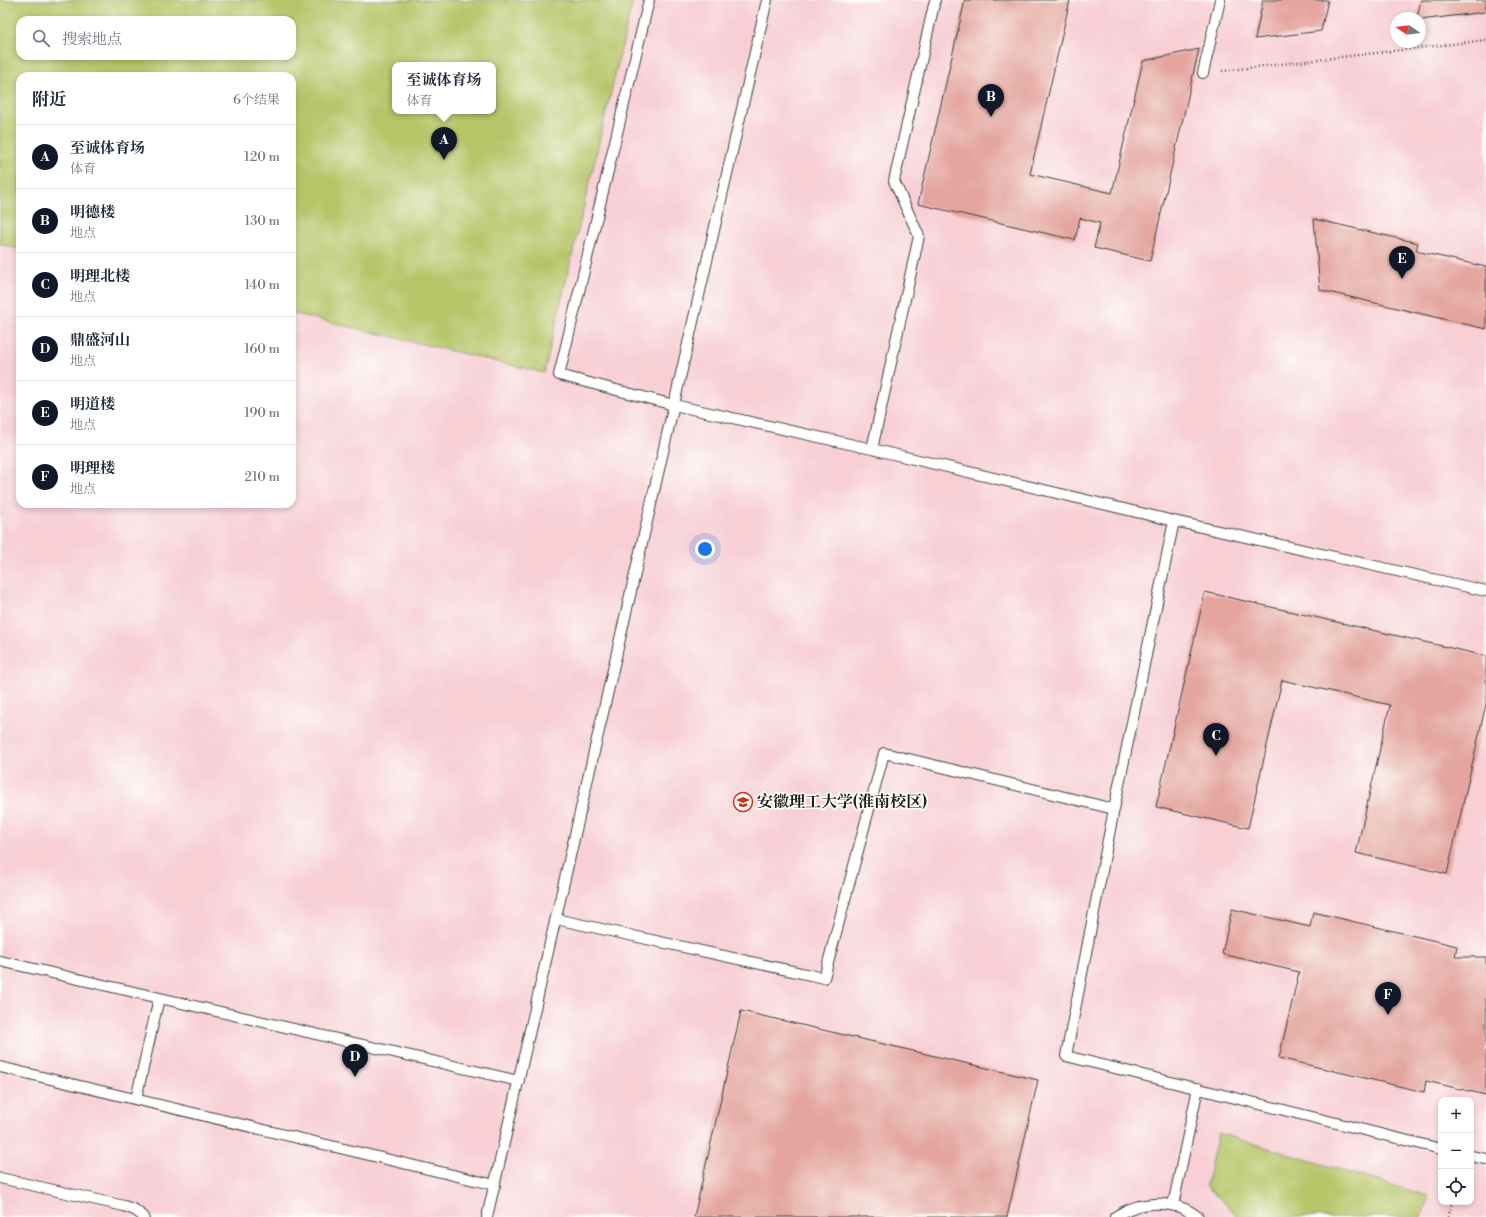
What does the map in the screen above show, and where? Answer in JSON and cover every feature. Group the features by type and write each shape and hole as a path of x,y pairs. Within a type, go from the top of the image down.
{"lane":[{"path":"649,0 559,376 674,405 872,449 1174,521 1486,591"},
{"path":"487,1217 767,0"},
{"path":"872,449 920,236 894,182 935,0"},
{"path":"1203,73 1220,0"},
{"path":"1174,521 1114,808 1066,1056 1438,1148"},
{"path":"556,919 824,978 884,753 1114,808"},
{"path":"0,961 519,1081"},
{"path":"136,1099 159,998"},
{"path":"0,1067 495,1185"},
{"path":"1174,1205 1198,1088"},
{"path":"1474,1157 1486,1159"},
{"path":"0,1178 124,1206 135,1210 144,1217"},
{"path":"1115,1217 1134,1208 1149,1204 1174,1205 1198,1217"}],"path":[{"path":"1203,73 1486,40"},
{"path":"1448,1217 1451,1205"}],"shaded area":[{"name":"安徽理工大学(淮南校区)","path":"0,0 1486,0 1486,1217 0,1217"}],"green space":[{"path":"0,0 633,0 544,373 296,314 296,72 16,72 16,248 0,244"},
{"path":"1218,1133 1428,1196 1422,1217 1237,1217 1235,1213 1206,1186"}],"building":[{"path":"965,0 1070,0 1030,174 1112,193 1143,61 1199,49 1150,261 1094,248 1100,223 1080,218 1075,240 918,204"},
{"path":"1263,0 1328,0 1321,31 1255,39"},
{"path":"1421,0 1486,0 1485,12 1426,19 1426,12 1418,12"},
{"path":"1314,219 1418,243 1416,251 1486,267 1486,329 1320,290"},
{"path":"1205,592 1486,656 1486,704 1447,874 1356,853 1390,705 1282,680 1248,828 1156,807"},
{"path":"1232,909 1310,927 1313,912 1457,946 1455,957 1486,957 1486,1095 1426,1081 1424,1092 1279,1058 1299,972 1222,954"},
{"path":"741,1011 1038,1080 1007,1217 694,1217"}],"place":[{"name":"明德楼","path":"991,117"},
{"name":"至诚体育场","path":"444,160"},
{"name":"明道楼","path":"1402,279"},
{"name":"明理北楼","path":"1216,756"},
{"name":"安徽理工大学(淮南校区)","path":"743,802"},
{"name":"明理楼","path":"1388,1015"},
{"name":"鼎盛河山","path":"355,1077"}]}
